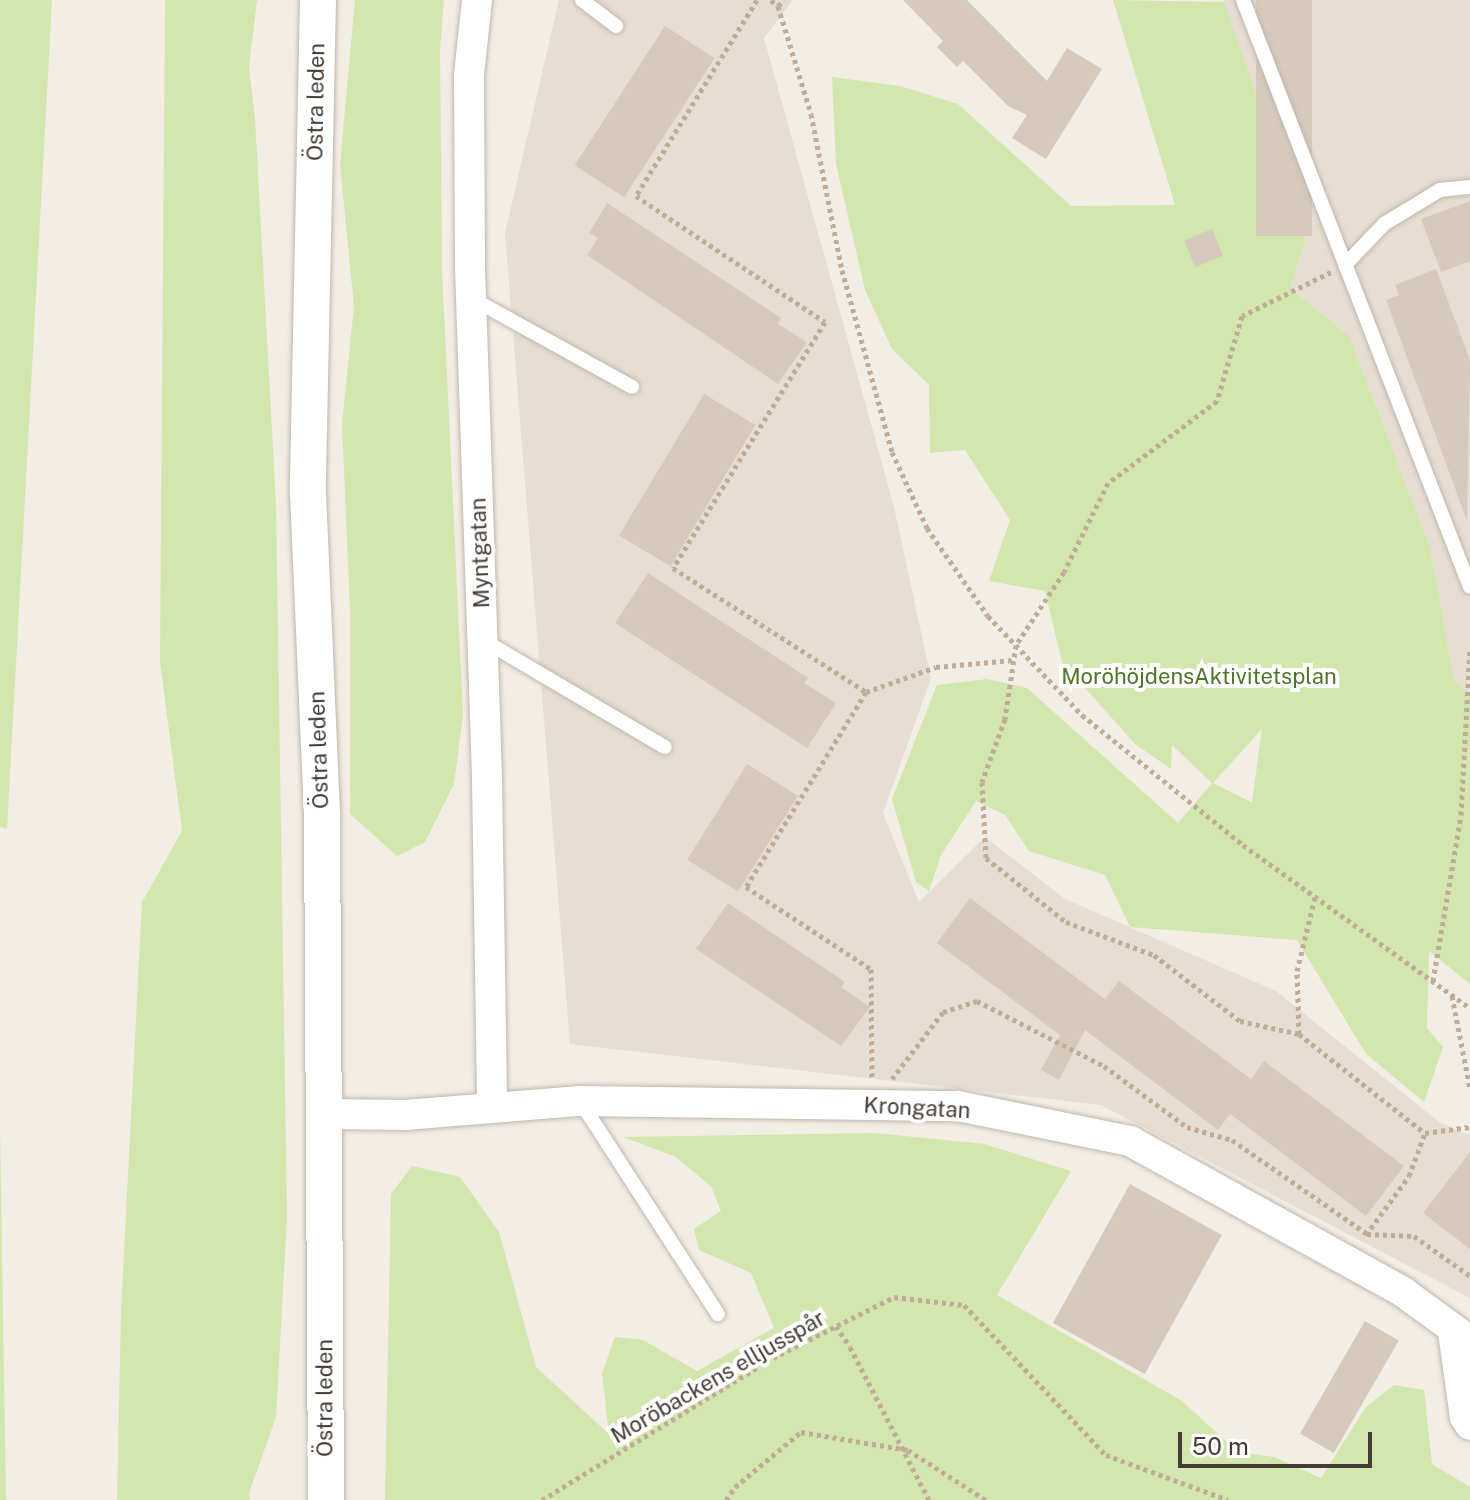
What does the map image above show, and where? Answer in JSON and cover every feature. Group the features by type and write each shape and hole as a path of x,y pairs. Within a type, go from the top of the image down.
{"street":[{"name":"Östra leden","path":"318,0 308,493 322,818 326,1500"},
{"name":"Myntgatan","path":"477,0 469,75 471,298 483,640 492,1107"},
{"name":"Krongatan","path":"325,1114 405,1115 580,1101 958,1106 1130,1141 1403,1292 1462,1336 1465,1417 1470,1425"}],"lane":[{"path":"582,0 616,26"},
{"path":"1243,0 1470,587"},
{"path":"1345,265 1384,224 1440,190 1470,187"},
{"path":"471,298 632,387"},
{"path":"483,640 665,747"},
{"path":"580,1101 718,1314"}],"path":[{"path":"757,0 636,196 825,322 673,568 866,692"},
{"path":"771,0 778,6 811,114 842,270 892,452 927,528 988,616 1082,715 1243,845 1468,1005"},
{"path":"778,6 784,0"},
{"path":"1345,265 1242,316 1217,401 1108,483 1064,572 1016,645 1005,719 982,782 986,858 1066,922 1154,955 1240,1021 1299,1034 1425,1133 1470,1127"},
{"path":"1433,981 1461,815 1470,651"},
{"path":"872,1105 871,969 746,887 866,692 936,667 1013,660"},
{"path":"1299,1034 1297,971 1316,897"},
{"path":"1452,995 1470,1089"},
{"path":"872,1105 943,1012 977,1001 1104,1066 1187,1127 1232,1140 1367,1234 1414,1236 1470,1276"},
{"path":"1347,1262 1409,1176 1425,1133"},
{"name":"Moröbackens elljusspår","path":"542,1500 773,1358 894,1297 964,1305 1106,1455 1228,1500"},
{"path":"836,1326 850,1347 929,1500"},
{"path":"726,1500 735,1487 801,1432 908,1450 986,1500"}],"shaded area":[{"path":"559,0 793,0 764,38 894,507 931,678 883,813 919,902 985,837 1065,899 1276,991 1439,1122 1470,1136 1470,1298 1101,1105 570,1044 505,233"},
{"path":"1223,0 1470,0 1470,696 1454,679 1430,547 1349,336 1290,288 1306,238"}],"green space":[{"path":"0,0 52,0 7,829 0,827"},
{"path":"165,0 257,0 249,67 255,119 276,504 287,1218 276,1417 249,1493 250,1500 117,1500 121,1312 142,902 182,831 160,661"},
{"path":"355,0 444,0 440,49 442,270 463,714 454,784 425,842 397,856 350,814 350,610 342,424 354,306 340,165"},
{"name":"MoröhöjdensAktivitetsplan","path":"1113,0 1224,2 1306,238 1290,288 1349,336 1430,547 1454,679 1470,696 1470,984 1429,951 1427,1028 1443,1047 1424,1102 1366,1054 1297,940 1130,927 1105,875 1029,851 1005,815 976,801 941,855 929,891 916,882 892,799 937,685 987,679 1027,688 1178,823 1212,783 1172,745 1171,769 1135,744 1062,662 1045,591 989,581 1010,520 965,450 930,453 929,385 892,349 865,290 836,164 832,77 900,86 958,104 1071,206 1175,205","holes":["1262,729 1252,802 1213,783"]},
{"path":"0,1127 6,1500 0,1500"},
{"path":"875,1133 984,1144 1071,1171 997,1295 1182,1401 1238,1452 1274,1457 1321,1478 1366,1407 1394,1385 1424,1390 1432,1464 1470,1487 1470,1500 385,1500 391,1194 412,1166 460,1177 499,1232 536,1367 609,1434 602,1373 615,1337 643,1340 697,1371 774,1328 751,1273 699,1250 694,1229 721,1211 711,1186 674,1156 623,1137"}],"building":[{"path":"903,0 967,0 1047,81 1067,48 1102,69 1046,159 1012,138 1027,115 1008,106 963,61 957,67 937,47 943,41"},
{"path":"1256,0 1312,0 1312,236 1256,236"},
{"path":"665,26 714,58 624,197 575,165"},
{"path":"1470,201 1470,261 1441,272 1421,219"},
{"path":"607,203 781,318 778,324 807,342 778,384 587,255 598,238 589,233"},
{"path":"1212,229 1223,256 1195,267 1184,240"},
{"path":"1436,269 1470,360 1467,521 1386,300 1399,295 1395,285"},
{"path":"704,394 755,425 670,566 619,535"},
{"path":"648,573 808,678 804,683 836,703 807,748 615,623"},
{"path":"747,764 798,796 738,892 687,860"},
{"path":"970,898 1105,999 1119,981 1251,1079 1264,1061 1404,1166 1366,1216 1230,1114 1218,1130 1085,1030 1059,1080 1041,1070 1060,1035 937,943"},
{"path":"728,903 845,982 841,987 870,1007 841,1046 696,949"},
{"path":"1470,1152 1470,1249 1423,1213"},
{"path":"1130,1184 1222,1235 1145,1374 1053,1323"},
{"path":"1365,1321 1399,1340 1334,1453 1300,1434"}]}
